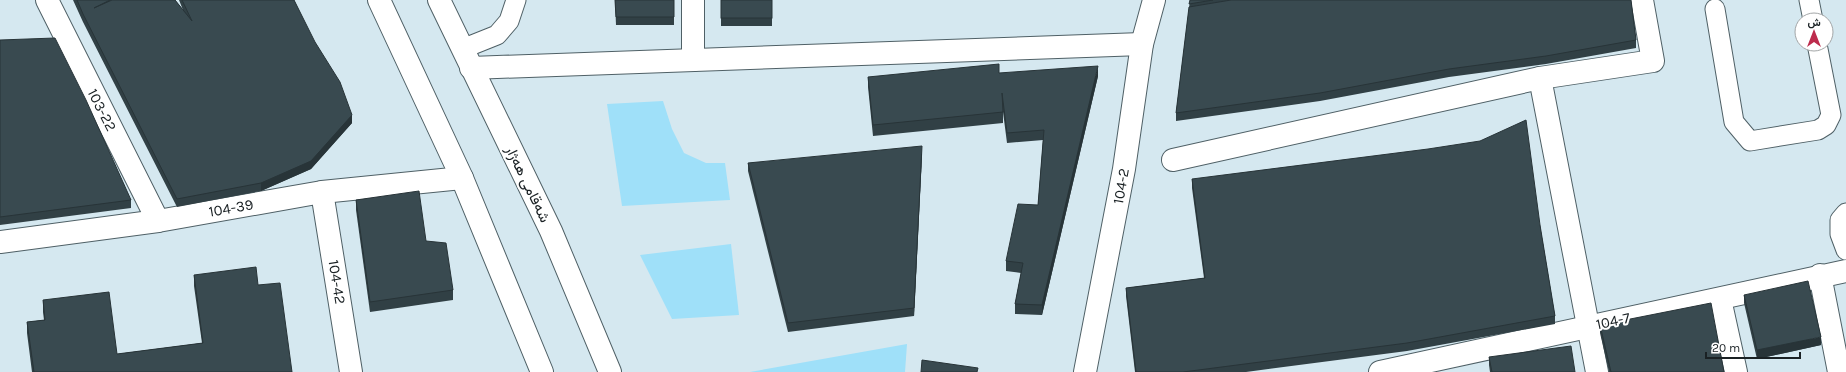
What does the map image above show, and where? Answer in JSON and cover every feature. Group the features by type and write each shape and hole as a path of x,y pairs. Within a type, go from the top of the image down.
{"street":[{"name":"103-22","path":"47,0 158,221"},
{"path":"379,0 462,178 542,372"},
{"name":"شەقامی هەژار","path":"439,0 551,231 610,372"},
{"path":"693,0 693,60"},
{"name":"104-2","path":"1085,372 1124,169 1142,44 1154,0"},
{"path":"1173,160 1540,78 1653,61 1642,0"},
{"path":"466,58 693,60 1142,44"},
{"path":"1540,78 1597,372"},
{"name":"104-39","path":"0,242 158,221 322,192 462,178"},
{"name":"104-42","path":"322,192 352,372"},
{"name":"104-7","path":"1380,372 1439,365 1588,326 1720,299 1820,275 1846,271"},
{"path":"1820,275 1839,372"},
{"path":"1720,299 1736,372"}],"lane":[{"path":"466,58 497,35 509,21 516,0"},
{"path":"1809,0 1811,12"},
{"path":"1715,9 1734,122 1750,141 1818,130 1826,125 1831,115 1819,52"},
{"path":"1846,213 1840,220 1840,234 1846,250"}],"shaded area":[{"path":"663,101 672,129 684,153 706,163 725,163 730,200 622,206 607,104"},
{"path":"731,244 739,315 672,319 640,255"},
{"path":"907,344 905,372 750,372"}],"building":[{"path":"77,0 110,0 94,8 112,0 175,0 192,21 182,0 294,0 315,42 340,82 352,115 311,161 261,183 177,199"},
{"path":"615,0 674,0 674,17 616,17"},
{"path":"721,0 772,0 772,18 721,18"},
{"path":"1190,0 1213,0 1189,4"},
{"path":"1231,0 1631,0 1636,40 1546,56 1449,69 1320,93 1176,113 1189,7"},
{"path":"55,38 86,100 131,200 0,217 0,40"},
{"path":"999,64 999,73 1098,66 1042,305 1015,304 1023,263 1006,261 1018,204 1038,205 1044,130 1007,133 1002,93 1003,112 873,125 868,77"},
{"path":"1526,120 1540,225 1555,316 1407,343 1183,372 1136,372 1126,288 1205,278 1192,179 1480,141"},
{"path":"922,146 914,308 788,323 748,163"},
{"path":"419,191 426,241 446,243 453,290 370,302 356,200"},
{"path":"256,267 258,285 280,283 292,372 34,372 27,322 45,320 43,300 109,292 117,354 203,343 194,275"},
{"path":"1808,281 1821,337 1757,350 1744,295"},
{"path":"1711,303 1724,372 1611,372 1600,325"},
{"path":"1571,346 1575,372 1492,372 1489,357"},
{"path":"922,360 978,368 977,372 921,372"}]}
